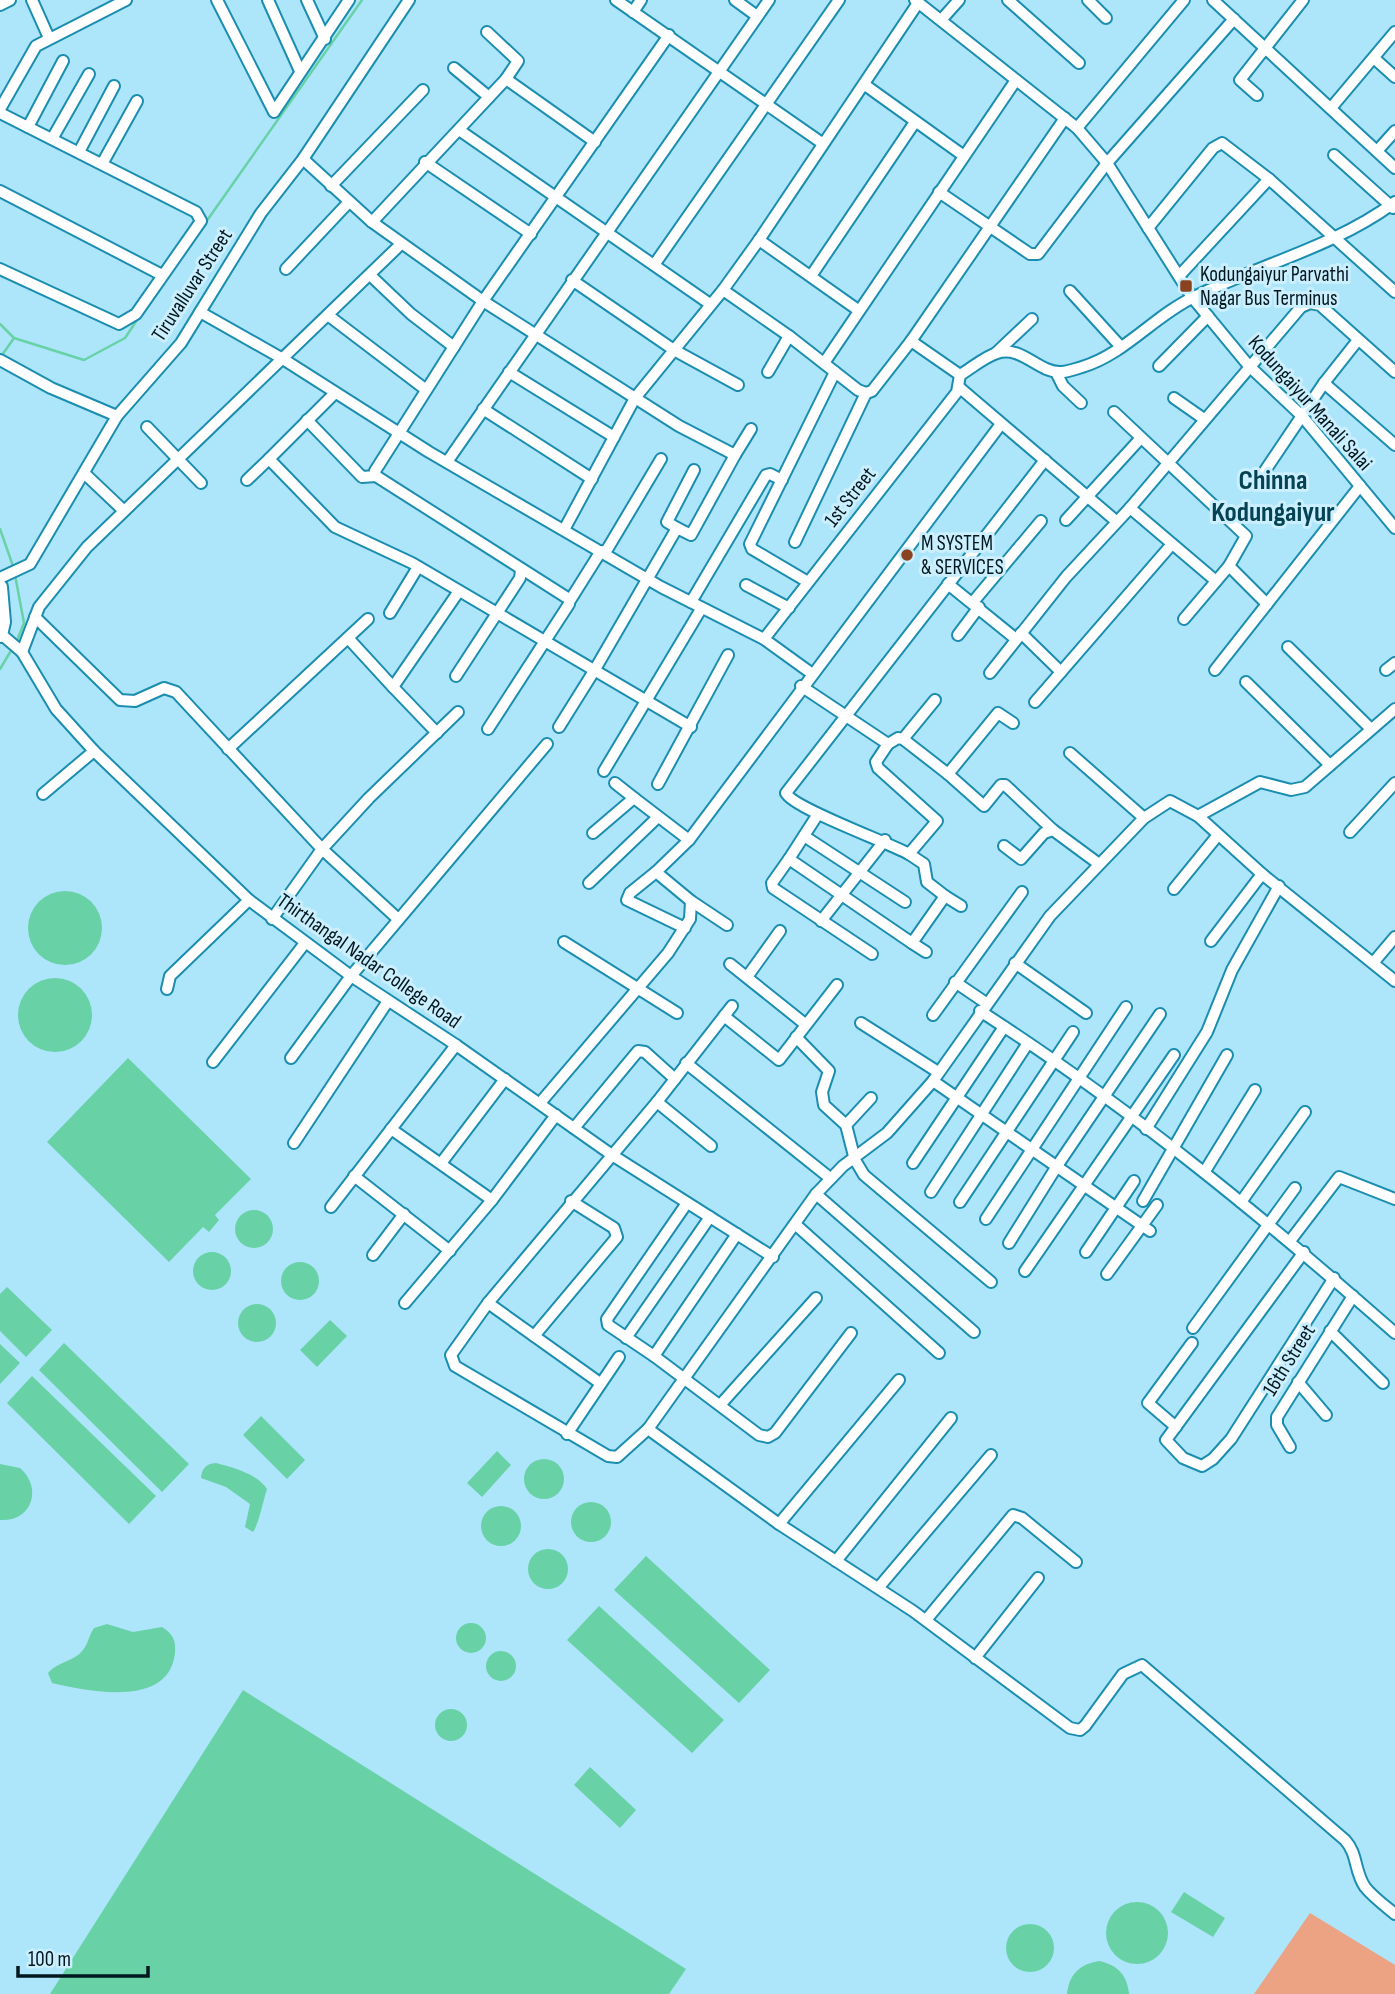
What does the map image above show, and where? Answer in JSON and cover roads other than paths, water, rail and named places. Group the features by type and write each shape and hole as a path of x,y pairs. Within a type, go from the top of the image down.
{"main road":[{"path":"2,581 1,605 10,642"}],"street":[{"path":"0,5 10,0"},
{"path":"32,0 49,38"},
{"path":"0,269 118,324 136,314 197,228 200,215 0,111 33,51 49,38 126,0"},
{"path":"217,0 273,111 278,111 300,71 325,39 347,1"},
{"path":"268,0 300,71"},
{"path":"307,0 325,39"},
{"name":"Tiruvalluvar Street","path":"2,581 24,569 117,416 181,343 261,213 303,159 409,0"},
{"path":"616,0 822,143"},
{"path":"633,12 641,0"},
{"path":"734,0 757,16"},
{"path":"447,462 769,0"},
{"path":"654,265 839,0"},
{"path":"942,19 959,0"},
{"path":"1008,0 1079,63"},
{"path":"1088,0 1106,18"},
{"path":"1077,128 1184,0"},
{"path":"1257,95 1240,80 1303,0"},
{"path":"565,528 635,398 723,290 759,240 822,143 864,85 916,1"},
{"name":"Kodungaiyur Manali Salai","path":"916,1 1077,128 1107,163 1192,298 1249,366 1302,416 1395,528"},
{"path":"1219,2 1395,168"},
{"path":"939,192 1030,254 1038,254 1107,163 1234,19"},
{"path":"372,222 425,162 506,79 517,61 487,32"},
{"path":"1331,108 1395,32"},
{"path":"376,476 376,464 425,389 669,36"},
{"path":"1375,59 1395,77"},
{"path":"28,127 63,61"},
{"path":"454,68 489,97"},
{"path":"52,139 89,74"},
{"path":"506,79 595,142"},
{"path":"824,363 1016,80"},
{"path":"864,85 964,156"},
{"path":"79,152 114,86"},
{"path":"331,186 423,90"},
{"path":"102,164 137,101"},
{"path":"795,542 866,393 877,387 911,341 1065,118"},
{"path":"811,276 915,122"},
{"path":"459,130 607,230 710,304"},
{"path":"1377,151 1395,131"},
{"path":"1148,228 1217,145 1222,143 1233,148 1269,179 1333,240 1395,292"},
{"path":"1056,372 1087,366 1121,347 1165,313 1192,298 1333,240 1393,206 1334,155"},
{"path":"303,159 348,203 372,222 484,301 635,398 735,455"},
{"path":"425,162 531,234"},
{"path":"1179,276 1269,179"},
{"path":"0,191 162,275"},
{"path":"286,268 348,203"},
{"path":"759,240 858,310"},
{"path":"10,642 35,617 71,564 123,510 329,316 401,244"},
{"path":"370,275 411,314 454,347"},
{"path":"572,280 674,350 738,385"},
{"path":"723,290 866,393"},
{"path":"1070,291 1121,347"},
{"path":"990,673 1116,521 1301,307 1310,303 1320,306 1395,372"},
{"path":"200,313 283,359 397,433 565,528 647,578 701,609 764,639 811,673"},
{"path":"329,316 425,389"},
{"path":"1159,366 1208,316"},
{"path":"960,375 996,353 1032,319"},
{"path":"768,372 789,335"},
{"path":"1258,481 1324,383 1358,340"},
{"path":"911,341 960,375"},
{"path":"996,353 1018,353 1056,372 1063,386 1081,403"},
{"path":"2,361 51,388 117,416"},
{"path":"509,372 614,437"},
{"path":"808,582 750,547 835,372"},
{"path":"960,375 960,388 1116,521"},
{"path":"1324,383 1395,445"},
{"name":"1st Street","path":"764,639 960,388"},
{"path":"247,480 335,393"},
{"path":"1174,398 1204,419"},
{"path":"483,409 592,479"},
{"path":"1114,412 1166,464 1246,536 1229,566 1184,619"},
{"path":"307,419 362,477 376,476 567,597 569,602"},
{"path":"685,928 627,900 630,893 689,840 811,673 1002,424"},
{"path":"147,427 201,483"},
{"path":"694,470 667,522 691,535 751,429"},
{"path":"1066,520 1140,439"},
{"path":"269,459 335,527 376,544 418,567 691,727"},
{"path":"488,729 661,459"},
{"path":"961,906 929,886 924,864 909,854 885,841 818,814 789,799 786,793 1045,460"},
{"path":"84,473 123,510"},
{"path":"691,602 766,475 770,474 782,480"},
{"path":"1215,670 1360,486"},
{"path":"1130,508 1216,581"},
{"path":"958,635 976,605 1041,521"},
{"path":"559,727 677,528"},
{"path":"1035,702 1172,544"},
{"path":"1229,566 1267,604"},
{"path":"390,612 418,567"},
{"path":"456,676 495,612 520,578 521,570"},
{"path":"948,584 1019,636 1061,672"},
{"path":"746,585 789,608"},
{"path":"393,687 459,591"},
{"path":"604,771 701,609"},
{"path":"35,617 120,700 130,703 164,688 172,689 322,849 398,919"},
{"path":"228,749 368,620"},
{"path":"348,638 437,733"},
{"name":"Thirthangal Nadar College Road","path":"10,642 56,709 94,751 272,919 612,1155 773,1256"},
{"path":"1288,647 1371,729"},
{"path":"658,784 728,655"},
{"path":"1246,682 1330,765"},
{"path":"802,686 888,744"},
{"path":"903,739 935,700"},
{"path":"1198,816 1260,782 1291,790 1305,787 1395,709"},
{"path":"272,919 322,849 369,798 458,712"},
{"path":"948,774 998,712 1013,723"},
{"path":"909,854 937,821 878,768 876,762 888,744 898,738 903,739 948,774 982,805 1000,785 1005,785 1053,830 1099,864"},
{"path":"291,1058 351,976 515,786 547,744"},
{"path":"43,794 94,751"},
{"path":"1070,753 1144,818"},
{"path":"615,783 689,840"},
{"path":"1350,832 1395,783"},
{"path":"593,833 634,799"},
{"path":"732,1006 657,1102 571,1201 488,1303 453,1350 452,1363 567,1434 613,1458 648,1429 816,1194 830,1178 887,1133 936,1077 1050,916 1144,818 1170,801 1198,816 1262,874 1395,981"},
{"path":"818,814 772,883 773,888 872,954"},
{"path":"589,883 658,817"},
{"path":"1004,846 1021,859 1044,833 1053,830"},
{"path":"1174,889 1218,835"},
{"path":"804,836 905,901"},
{"path":"821,922 885,841"},
{"path":"789,859 841,898 926,952"},
{"path":"656,872 691,901 727,925"},
{"path":"1211,941 1262,874"},
{"path":"1146,1129 1207,1032 1239,955 1279,886"},
{"path":"933,1016 1022,892"},
{"path":"912,943 945,896"},
{"path":"167,989 170,976 249,900"},
{"path":"540,1103 685,928 693,907 691,901"},
{"path":"747,977 780,930"},
{"path":"1373,963 1395,936"},
{"path":"564,942 677,1013"},
{"path":"213,1062 305,943"},
{"path":"1015,963 1086,1013"},
{"path":"730,964 805,1024"},
{"path":"955,982 1004,1027 1205,1171 1304,1252 1395,1333"},
{"path":"724,1016 779,1060 837,985"},
{"path":"293,1143 388,1001"},
{"path":"986,1219 1126,1007"},
{"path":"1009,1243 1057,1166 1160,1014"},
{"path":"861,1023 936,1077 956,1097 982,1116 1146,1228"},
{"path":"914,1163 1004,1027"},
{"path":"960,1202 1073,1032"},
{"path":"796,1037 829,1071 822,1092 824,1105 846,1125 855,1160 864,1175 991,1282"},
{"path":"931,1192 1028,1043"},
{"path":"331,1206 456,1045"},
{"path":"574,1128 638,1051 645,1052 675,1079"},
{"path":"1025,1271 1174,1055"},
{"path":"1143,1201 1227,1055"},
{"path":"686,1063 830,1178"},
{"path":"442,1162 505,1079"},
{"path":"1205,1171 1255,1090"},
{"path":"846,1125 871,1098"},
{"path":"657,1102 711,1146"},
{"path":"1241,1202 1305,1112"},
{"path":"405,1303 492,1200 556,1115"},
{"path":"391,1129 442,1162 492,1200"},
{"path":"354,1176 450,1251"},
{"path":"1290,1241 1339,1177 1395,1199"},
{"path":"1086,1252 1134,1181"},
{"path":"1193,1328 1296,1188"},
{"path":"816,1194 974,1332"},
{"path":"534,1336 617,1237 614,1228 571,1201"},
{"path":"687,1203 608,1316 608,1325 685,1377 759,1435 772,1435 851,1333"},
{"path":"1107,1274 1146,1228 1157,1205"},
{"path":"373,1255 404,1214"},
{"path":"626,1338 710,1217"},
{"path":"795,1224 939,1353"},
{"path":"654,1356 737,1234"},
{"path":"1304,1252 1166,1440 1183,1458 1202,1466 1213,1459 1231,1439 1334,1278"},
{"name":"16th Street","path":"1290,1447 1275,1421 1353,1296"},
{"path":"721,1404 816,1298"},
{"path":"488,1303 600,1383"},
{"path":"1330,1331 1383,1383"},
{"path":"1176,1427 1148,1403 1192,1343"},
{"path":"567,1434 619,1357"},
{"path":"779,1524 900,1380"},
{"path":"1298,1382 1326,1415"},
{"path":"836,1561 951,1419"},
{"path":"648,1429 779,1524 926,1620 1070,1728 1080,1730 1123,1674 1142,1665 1345,1840 1354,1849 1358,1871 1365,1887 1395,1914"},
{"path":"879,1587 991,1455"},
{"path":"926,1620 1013,1515 1022,1518 1076,1562"},
{"path":"975,1658 1038,1578"}],"waterway":[{"path":"206,222 362,0"},
{"path":"0,324 14,338 84,360 125,338 139,317"},
{"path":"0,358 14,338"},
{"path":"0,529 14,569"},
{"path":"15,575 24,623 16,643"},
{"path":"0,669 12,649"}],"place":[{"name":"Kodungaiyur Parvathi Nagar Bus Terminus","path":"1186,286"},
{"name":"M SYSTEM & SERVICES","path":"907,555"}],"district":[{"name":"Chinna Kodungaiyur","path":"1273,496"}]}
